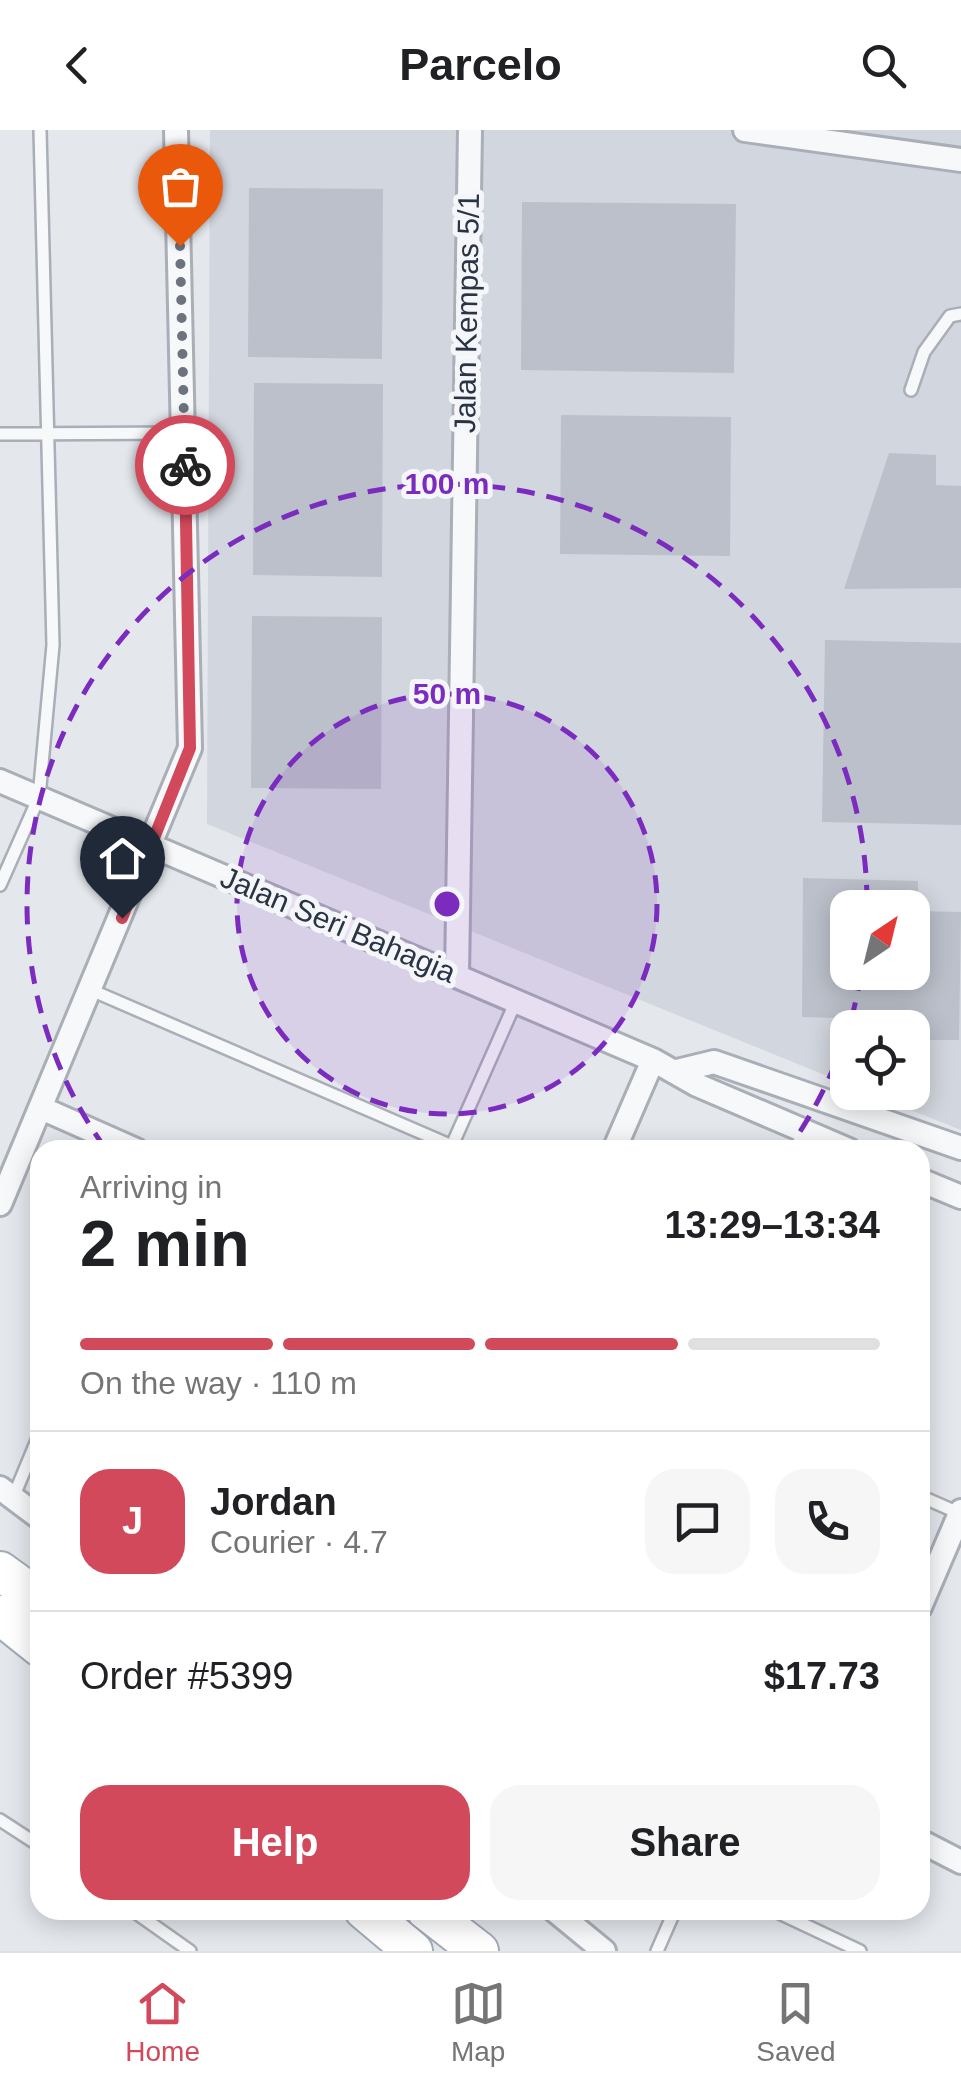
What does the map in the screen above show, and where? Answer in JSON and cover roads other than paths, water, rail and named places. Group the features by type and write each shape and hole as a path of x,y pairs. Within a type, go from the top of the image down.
{"main road":[{"path":"0,1571 30,1593"},
{"path":"1,1617 30,1639"},
{"path":"375,1920 411,1951"},
{"path":"439,1920 478,1951"}],"street":[{"path":"0,1204 190,748 176,130"},
{"name":"Jalan Kempas 5/1","path":"457,976 470,130"},
{"path":"745,130 961,160"},
{"name":"Jalan Seri Bahagia","path":"0,781 677,1070 697,1085 799,1140"},
{"path":"618,1140 653,1060"},
{"path":"677,1070 714,1062 961,1148"},
{"path":"41,1108 113,1140"},
{"path":"930,1184 961,1197"},
{"path":"7,1493 30,1510"},
{"path":"930,1584 961,1513"},
{"path":"930,1845 961,1862"},
{"path":"566,1920 604,1951"}],"lane":[{"path":"0,885 39,797 53,645 40,130"},
{"path":"911,390 924,352 950,316 961,314"},
{"path":"0,434 184,432"},
{"path":"91,990 433,1140"},
{"path":"455,1140 516,1002"},
{"path":"7,1493 30,1452"},
{"path":"930,1500 961,1513"},
{"path":"0,1820 30,1840"},
{"path":"146,1920 190,1951"},
{"path":"657,1951 671,1920"},
{"path":"794,1920 860,1951"}]}
